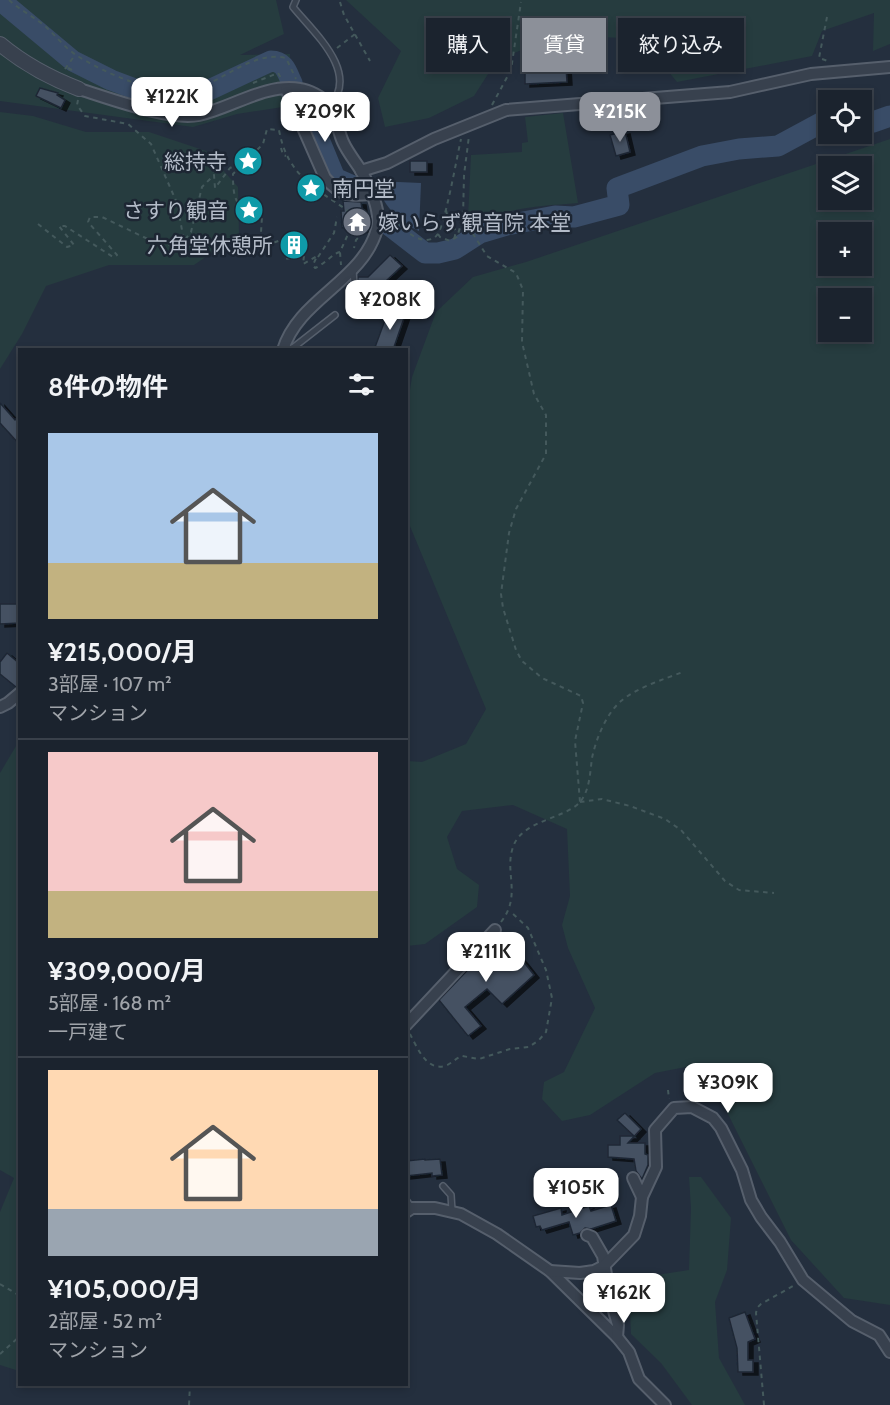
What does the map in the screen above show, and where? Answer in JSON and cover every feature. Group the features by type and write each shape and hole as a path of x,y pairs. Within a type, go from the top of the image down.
{"street":[{"path":"0,44 38,71 79,89 142,108 173,114 196,115 263,93 286,89 300,89 313,94 330,106 345,146 361,171 370,194 378,216 377,231 353,268 292,328 284,348"},
{"path":"361,171 387,163 414,148 489,116 518,108 730,92 811,74 890,67"},
{"path":"286,89 325,178 335,190 345,195 370,194"},
{"path":"0,707 18,695"},
{"path":"408,1025 495,930"},
{"path":"550,1271 587,1273 604,1266 634,1235 640,1216 642,1197 656,1167 655,1130 674,1108 692,1107 705,1112 721,1128 742,1170 752,1200 803,1280 852,1322 879,1335 890,1352"},
{"path":"633,1178 642,1197"},
{"path":"408,1207 452,1211 476,1221 550,1271 630,1352 639,1379 665,1405"},
{"path":"587,1235 592,1237 600,1250 618,1325 617,1337"}],"lane":[{"path":"296,0 293,7 339,69 339,92 330,106"},
{"path":"353,268 354,285"},
{"path":"292,348 335,315"},
{"path":"443,1186 451,1195 452,1211"}],"path":[{"path":"9,0 44,25 74,55 119,77 142,85 163,91 183,92 196,89 265,56 276,56 286,58 300,89"},
{"path":"340,2 370,61"},
{"path":"489,116 491,106 511,70 521,2"},
{"path":"827,17 819,58 838,65 841,71"},
{"path":"330,54 355,34"},
{"path":"74,55 67,66 76,72"},
{"path":"79,89 77,105 85,116 128,124 151,144 177,203 184,241"},
{"path":"378,216 388,215 419,239 427,241 438,234 468,126"},
{"path":"454,240 460,232 463,218 468,126"},
{"path":"286,156 279,130 267,129 263,144 233,174 233,184 242,208 246,211 257,211 262,218 261,232 253,248 287,238 285,248 292,250"},
{"path":"282,145 280,151 309,184 346,210 349,232 340,252 340,280"},
{"path":"38,224 68,247 75,245 59,226 65,226 113,257 117,255 88,222 90,217 102,217 154,242 178,247 191,232 202,187 214,175 215,188 230,168 244,162"},
{"path":"446,210 448,219 456,231 454,240"},
{"path":"337,217 334,233 313,267 325,264 336,252 340,252"},
{"path":"463,218 488,256 516,273 523,290 522,342 534,394 546,415 546,454 516,508 509,533 501,594 516,650 522,661 542,678 581,696 583,703 575,741 580,802"},
{"path":"349,232 359,231 360,236"},
{"path":"438,234 446,240 454,240"},
{"path":"299,247 292,250 285,259 304,256 303,264 318,257"},
{"path":"408,1031 424,1059 430,1064 440,1066 448,1065 462,1056 479,1059 510,1049 529,1047 546,1032 552,998 546,970 528,928 510,911 512,854 518,838 540,822 580,802 587,787 593,754 605,722 621,701 652,683 683,672"},
{"path":"580,802 602,799 630,806 664,819 681,830 725,880 739,890 774,893"},
{"path":"764,1405 757,1308 803,1280"},
{"path":"0,1284 18,1295"},
{"path":"0,1354 18,1338"},
{"path":"189,1405 190,1386"}],"green space":[{"path":"0,0 276,0 284,34 240,55 290,54 289,106 237,114 193,127 0,101"},
{"path":"346,0 890,0 890,44 873,51 874,13 822,31 812,56 744,69 744,18 618,18 618,38 606,37 606,18 522,18 522,50 510,55 510,18 426,18 426,72 489,72 474,96 429,118 385,127 378,98 401,51"},
{"path":"669,72 729,72 677,82"},
{"path":"0,112 33,116 86,132 149,132 206,151 238,187 239,234 194,265 109,265 46,286 22,334 0,369"},
{"path":"563,113 578,203 516,210 472,227 468,218 471,155 522,152 522,143 528,142 525,117"},
{"path":"890,139 890,1305 844,1298 791,1240 726,1110 696,1065 655,1073 590,1115 562,1121 542,1099 544,1082 564,1072 595,1008 568,948 562,925 570,896 567,829 513,805 462,811 447,837 457,869 479,885 477,907 425,944 408,946 408,761 422,762 466,744 486,709 408,521 408,402 412,377 436,312 473,277 526,262 818,163 818,210 872,210 872,156 840,156"},
{"path":"18,743 18,1370 0,1365 0,1212 14,1178 0,1170 0,773"},
{"path":"689,1177 701,1177 731,1218 727,1270 715,1302 719,1358 745,1405 692,1405 661,1363 631,1334 629,1294 650,1276 689,1270 691,1208"}],"water":[{"path":"376,181 421,183 419,231 405,223 392,211 382,197"}],"building":[{"path":"525,72 566,72 567,82 525,84"},
{"path":"40,88 58,93 57,95 65,100 61,108 36,96"},
{"path":"625,131 630,152 616,156 610,135"},
{"path":"410,161 427,161 427,172 410,172"},
{"path":"343,201 361,202 365,229 350,231 350,227 342,228"},
{"path":"390,255 402,266 371,295 356,294 358,277 368,277"},
{"path":"389,309 405,315 394,348 375,348"},
{"path":"0,403 15,420 18,417 18,443 0,423"},
{"path":"0,604 18,604 18,623 0,624"},
{"path":"7,653 18,662 18,686 0,674 0,662"},
{"path":"499,937 534,975 502,1004 487,989 465,1007 481,1026 468,1036 439,1000"},
{"path":"625,1113 641,1129 628,1143 645,1143 648,1165 642,1179 636,1171 634,1159 608,1157 608,1145 620,1145 620,1136 634,1136 617,1120"},
{"path":"440,1159 442,1175 432,1176 432,1173 408,1176 408,1161"},
{"path":"611,1205 616,1221 591,1229 585,1228 573,1235 569,1222 542,1230 540,1226 536,1227 533,1216 561,1208 562,1215 589,1206 591,1211"},
{"path":"745,1312 755,1339 748,1342 748,1360 753,1360 753,1372 738,1372 737,1348 729,1318"}],"waterway":[{"path":"0,0 73,61 111,80 143,92 169,98 194,97 271,61 282,65 292,83"},
{"path":"304,103 335,178 360,189"},
{"path":"872,122 890,116"},
{"path":"390,226 425,253 455,249 480,233 507,225 555,216 574,217 619,205 617,188 702,156 739,149 778,146 818,124"}],"place":[{"name":"総持寺","path":"248,161"},
{"name":"南円堂","path":"311,188"},
{"name":"さすり観音","path":"249,210"},
{"name":"嫁いらず観音院 本堂","path":"357,222"},
{"name":"六角堂休憩所","path":"294,245"}]}
